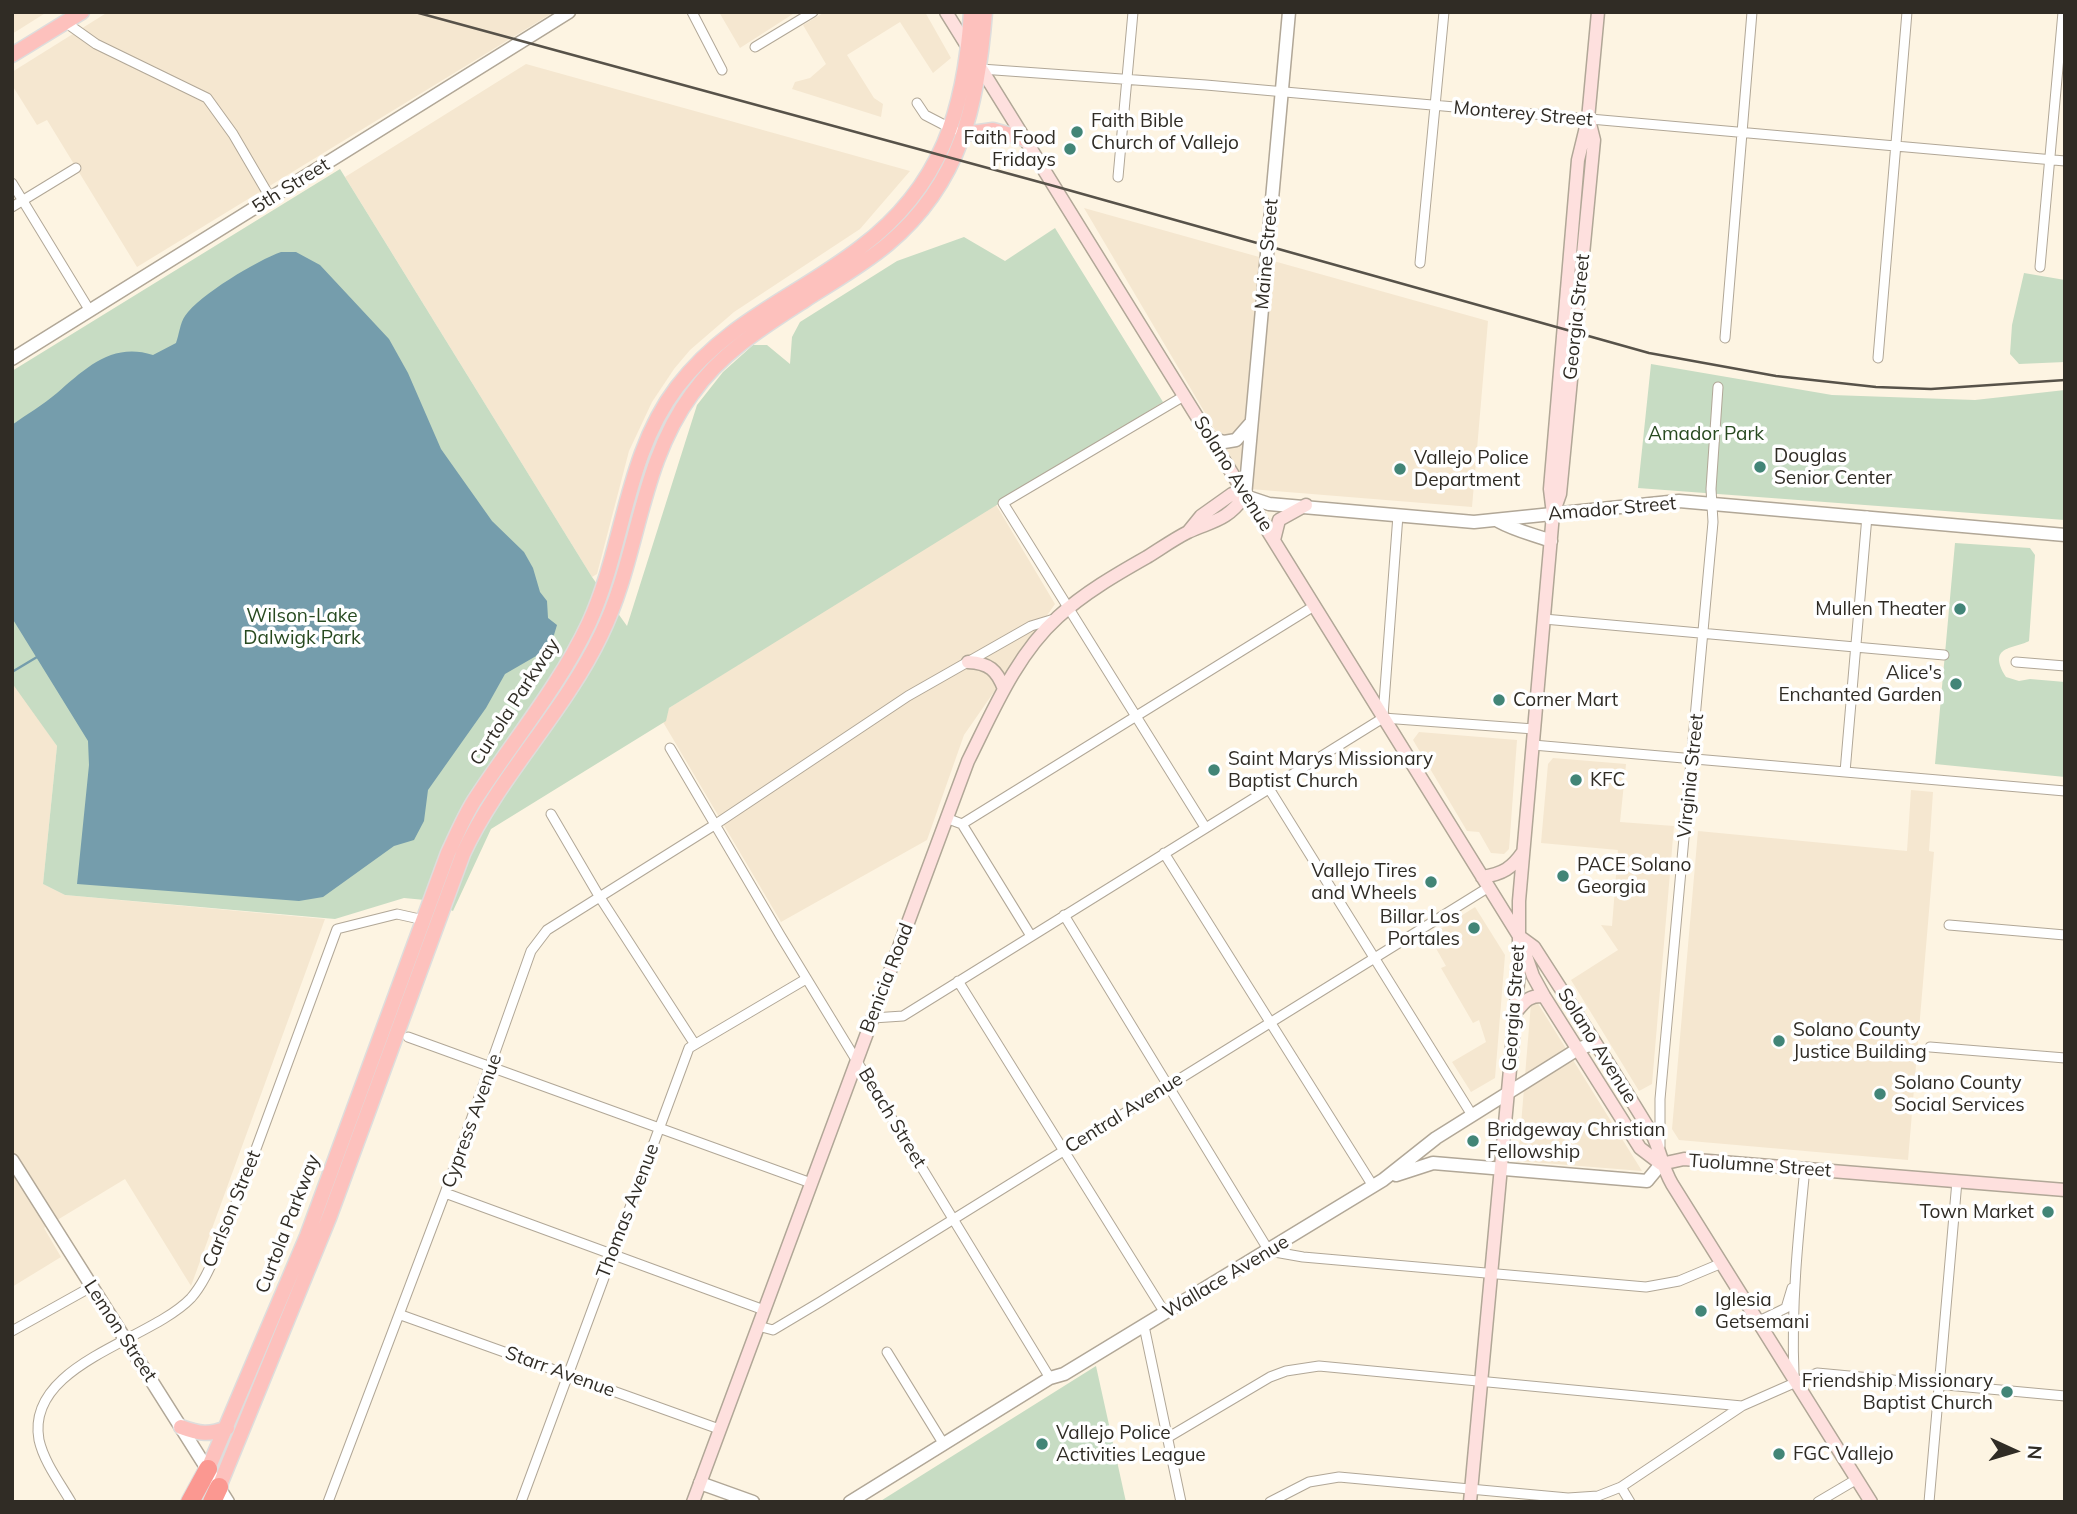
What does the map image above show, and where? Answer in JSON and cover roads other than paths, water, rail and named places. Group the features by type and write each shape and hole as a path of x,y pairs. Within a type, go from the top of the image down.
{"highway":[{"name":"Curtola Parkway","path":"190,1502 208,1469"}],"main road":[{"path":"12,55 82,12"},
{"name":"Solano Avenue","path":"946,12 1519,936 1533,976 1544,996 1640,1148 1661,1164"},
{"name":"Curtola Parkway","path":"208,1469 228,1428 307,1236 447,853 472,804 573,655 588,625 605,580 641,453 677,386 737,326 860,248 880,232 920,187 958,132 971,12"},
{"name":"Curtola Parkway","path":"220,1497 306,1280 468,844 577,680 606,625 661,448 692,393 723,358 751,334 889,243 933,193 981,69 985,12"},
{"name":"Georgia Street","path":"1471,1495 1515,1013 1524,851 1553,514 1550,491 1577,173 1581,140 1588,120 1598,12"},
{"path":"958,132 993,130 1025,139"},
{"name":"Benicia Road","path":"693,1502 946,818 968,761 1004,689 1030,649 1068,609 1188,532 1213,524 1232,513 1245,496"},
{"path":"1274,540 1279,520 1306,505"},
{"path":"968,662 990,666 998,675 1004,689"},
{"path":"1486,882 1514,865 1524,851"},
{"path":"424,920 428,950"},
{"name":"Solano Avenue","path":"1519,936 1534,947 1595,1043 1654,1138 1661,1164 1871,1502"},
{"path":"1515,1013 1526,999 1533,995 1544,996"},
{"name":"Tuolumne Street","path":"1661,1164 1684,1159 2065,1190"},
{"path":"181,1427 198,1434 211,1434 228,1428"}],"street":[{"name":"5th Street","path":"12,359 569,12"},
{"path":"692,12 722,70"},
{"path":"755,47 813,12"},
{"path":"1118,177 1133,12"},
{"name":"Maine Street","path":"1245,496 1289,12"},
{"path":"1420,262 1444,12"},
{"path":"1725,338 1752,12"},
{"path":"1878,358 1907,12"},
{"path":"2040,267 2063,12"},
{"path":"65,22 96,44 207,98 271,199"},
{"name":"Monterey Street","path":"981,69 1282,92 2065,162"},
{"path":"917,103 925,115 958,132"},
{"path":"12,207 76,168"},
{"path":"12,183 90,311"},
{"name":"Virginia Street","path":"1661,1164 1659,1114 1704,633 1713,522 1718,387"},
{"path":"1184,396 1003,503 1205,827"},
{"path":"1210,438 1219,442 1236,440 1245,433 1252,421"},
{"name":"Amador Street","path":"1245,496 1269,504 1306,505 1474,522 1652,502 1867,516 2065,535"},
{"path":"1383,718 1398,515"},
{"path":"1845,772 1867,516"},
{"path":"1498,521 1520,533 1551,541"},
{"path":"962,824 1314,606"},
{"name":"Cypress Avenue","path":"328,1502 401,1315 531,951 547,930 716,824 908,696 1031,626 1057,618"},
{"path":"1544,619 1944,655"},
{"path":"2015,662 2065,666"},
{"path":"873,1018 903,1016 1383,718 1534,730"},
{"path":"1533,745 2065,792"},
{"name":"Beach Street","path":"670,748 806,979 1050,1378"},
{"path":"1268,787 1472,1115"},
{"path":"551,814 598,896 694,1043 806,979"},
{"path":"946,818 962,824 1031,936"},
{"path":"1164,853 1270,1022 1378,1183"},
{"name":"Central Avenue","path":"758,1326 772,1330 1374,958 1486,882"},
{"name":"Carlson Street","path":"71,1502 44,1454 39,1438 41,1411 50,1390 72,1373 185,1303 203,1279 222,1241 337,929 397,914 424,920"},
{"path":"1064,915 1269,1251 1303,1257 1646,1287 1679,1281 1722,1263"},
{"path":"1949,925 2065,935"},
{"path":"958,981 1165,1313"},
{"path":"408,1037 811,1184"},
{"name":"Thomas Avenue","path":"521,1502 612,1254 694,1043"},
{"name":"Wallace Avenue","path":"850,1502 1050,1378 1064,1374 1269,1251 1378,1183 1436,1138 1472,1115 1578,1049 1595,1043"},
{"path":"1930,1047 2065,1058"},
{"path":"1436,1138 1436,1152 1447,1164"},
{"name":"Lemon Street","path":"12,1160 208,1469 220,1497"},
{"name":"Tuolumne Street","path":"1378,1183 1422,1165 1447,1164 1647,1181 1661,1164"},
{"path":"1757,1322 1786,1308 1793,1283 1805,1168"},
{"path":"1929,1502 1957,1181"},
{"path":"445,1193 764,1310"},
{"path":"1793,1283 1796,1308 1794,1381"},
{"path":"12,1331 91,1287"},
{"name":"Starr Avenue","path":"401,1315 719,1429"},
{"path":"1144,1326 1181,1502"},
{"path":"887,1352 943,1443"},
{"path":"1167,1438 1249,1388 1286,1371 1335,1367 1742,1406"},
{"path":"1270,1502 1294,1488 1324,1478 1471,1495 1588,1498 1621,1487 1742,1406 1817,1373 2065,1396"},
{"path":"1818,1502 1857,1479"},
{"path":"700,1483 753,1502"},
{"path":"1621,1487 1630,1502"}],"water":[{"path":"281,252 296,252 320,265 389,339 408,373 441,449 492,521 524,552 533,568 540,592 547,601 548,618 557,625 550,648 505,674 486,708 428,790 424,821 414,840 394,846 323,897 299,901 77,884 89,765 88,741 12,618 12,425 100,360 125,352 153,355 176,343 183,319 203,298 244,270"}],"waterway":[{"path":"12,672 37,657"}],"railway":[{"path":"415,12 1054,186 1649,353 1776,376 1876,387 1931,389 2065,380"}],"place":[{"name":"Faith Bible Church of Vallejo","path":"1077,132"},
{"name":"Faith Food Fridays","path":"1070,149"},
{"name":"Douglas Senior Center","path":"1760,467"},
{"name":"Vallejo Police Department","path":"1400,469"},
{"name":"Mullen Theater","path":"1960,609"},
{"name":"Alice's Enchanted Garden","path":"1956,684"},
{"name":"Corner Mart","path":"1499,700"},
{"name":"Saint Marys Missionary Baptist Church","path":"1214,770"},
{"name":"KFC","path":"1576,780"},
{"name":"PACE Solano Georgia","path":"1563,876"},
{"name":"Vallejo Tires and Wheels","path":"1431,882"},
{"name":"Billar Los Portales","path":"1474,928"},
{"name":"Solano County Justice Building","path":"1779,1041"},
{"name":"Solano County Social Services","path":"1880,1094"},
{"name":"Bridgeway Christian Fellowship","path":"1473,1141"},
{"name":"Town Market","path":"2048,1212"},
{"name":"Iglesia Getsemani","path":"1701,1311"},
{"name":"Friendship Missionary Baptist Church","path":"2007,1392"},
{"name":"Vallejo Police Activities League","path":"1042,1444"},
{"name":"FGC Vallejo","path":"1779,1454"}],"park label":[{"name":"Amador Park","path":"1706,434"},
{"name":"Wilson-Lake Dalwigk Park","path":"302,627"}]}
